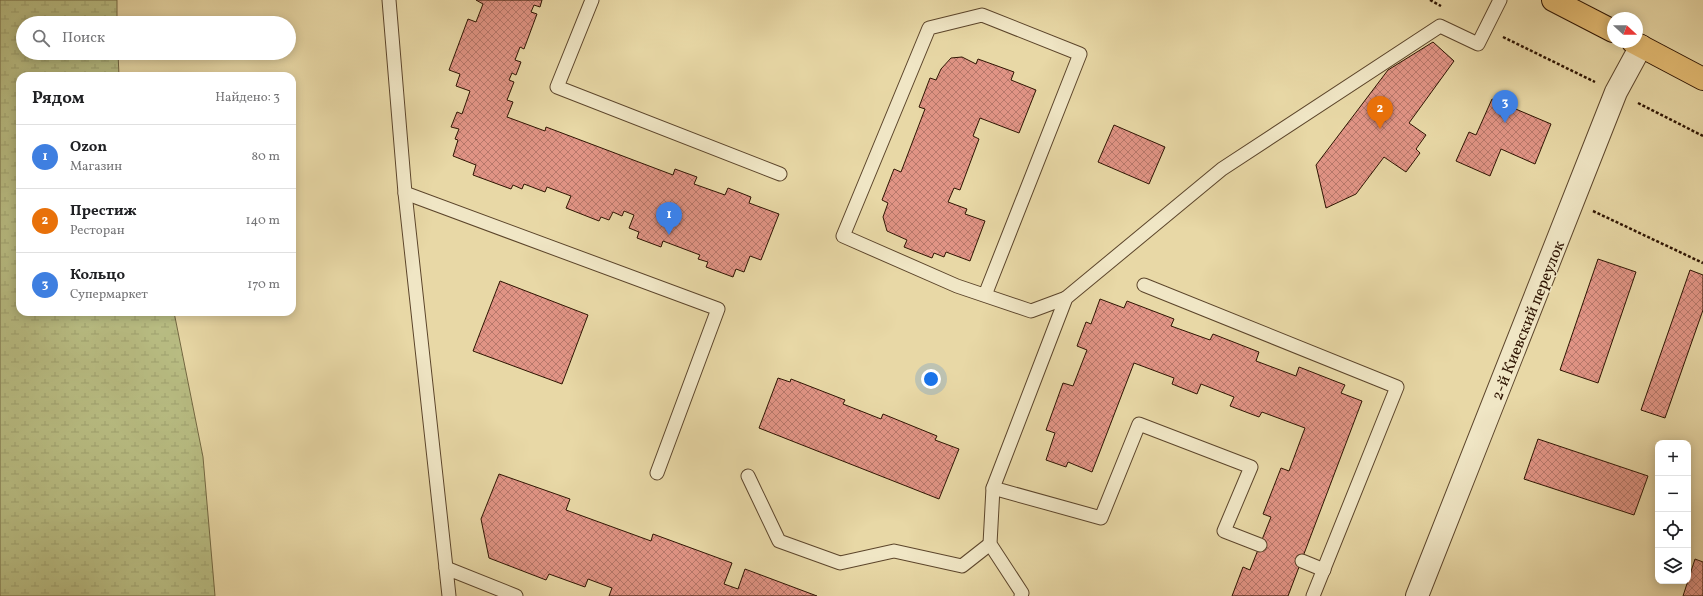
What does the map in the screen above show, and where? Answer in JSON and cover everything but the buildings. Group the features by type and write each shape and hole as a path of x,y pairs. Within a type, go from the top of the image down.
{"main road":[{"path":"1553,0 1607,28"},
{"path":"1643,47 1703,79"}],"street":[{"name":"2-й Киевский переулок","path":"1417,596 1616,92 1635,48"}],"lane":[{"path":"389,0 406,193 449,596"},
{"path":"592,0 557,88 780,174"},
{"path":"985,295 1080,54 982,15 929,28 843,236 957,286 1031,311 1066,298 1222,169 1440,26 1478,44 1487,29 1500,0"},
{"path":"406,193 718,309 657,473"},
{"path":"1144,285 1397,387 1313,596"},
{"path":"1021,596 1022,593 990,544 993,488 1066,298"},
{"path":"993,488 1101,518 1139,424 1251,467 1224,531 1260,545"},
{"path":"748,476 779,541 840,563 894,551 962,566 990,544"},
{"path":"1302,561 1324,570"},
{"path":"446,568 516,596"}],"path":[{"path":"1430,0 1444,7"},
{"path":"1487,29 1703,136"},
{"path":"1573,201 1703,263"}],"green space":[{"path":"0,0 117,0 117,16 16,16 16,60 118,60 119,72 16,72 16,316 175,316 203,457 215,596 0,596"}],"place":[{"name":"Кольцо","path":"1505,123"},
{"name":"Престиж","path":"1380,129"},
{"name":"Ozon","path":"669,235"}]}
